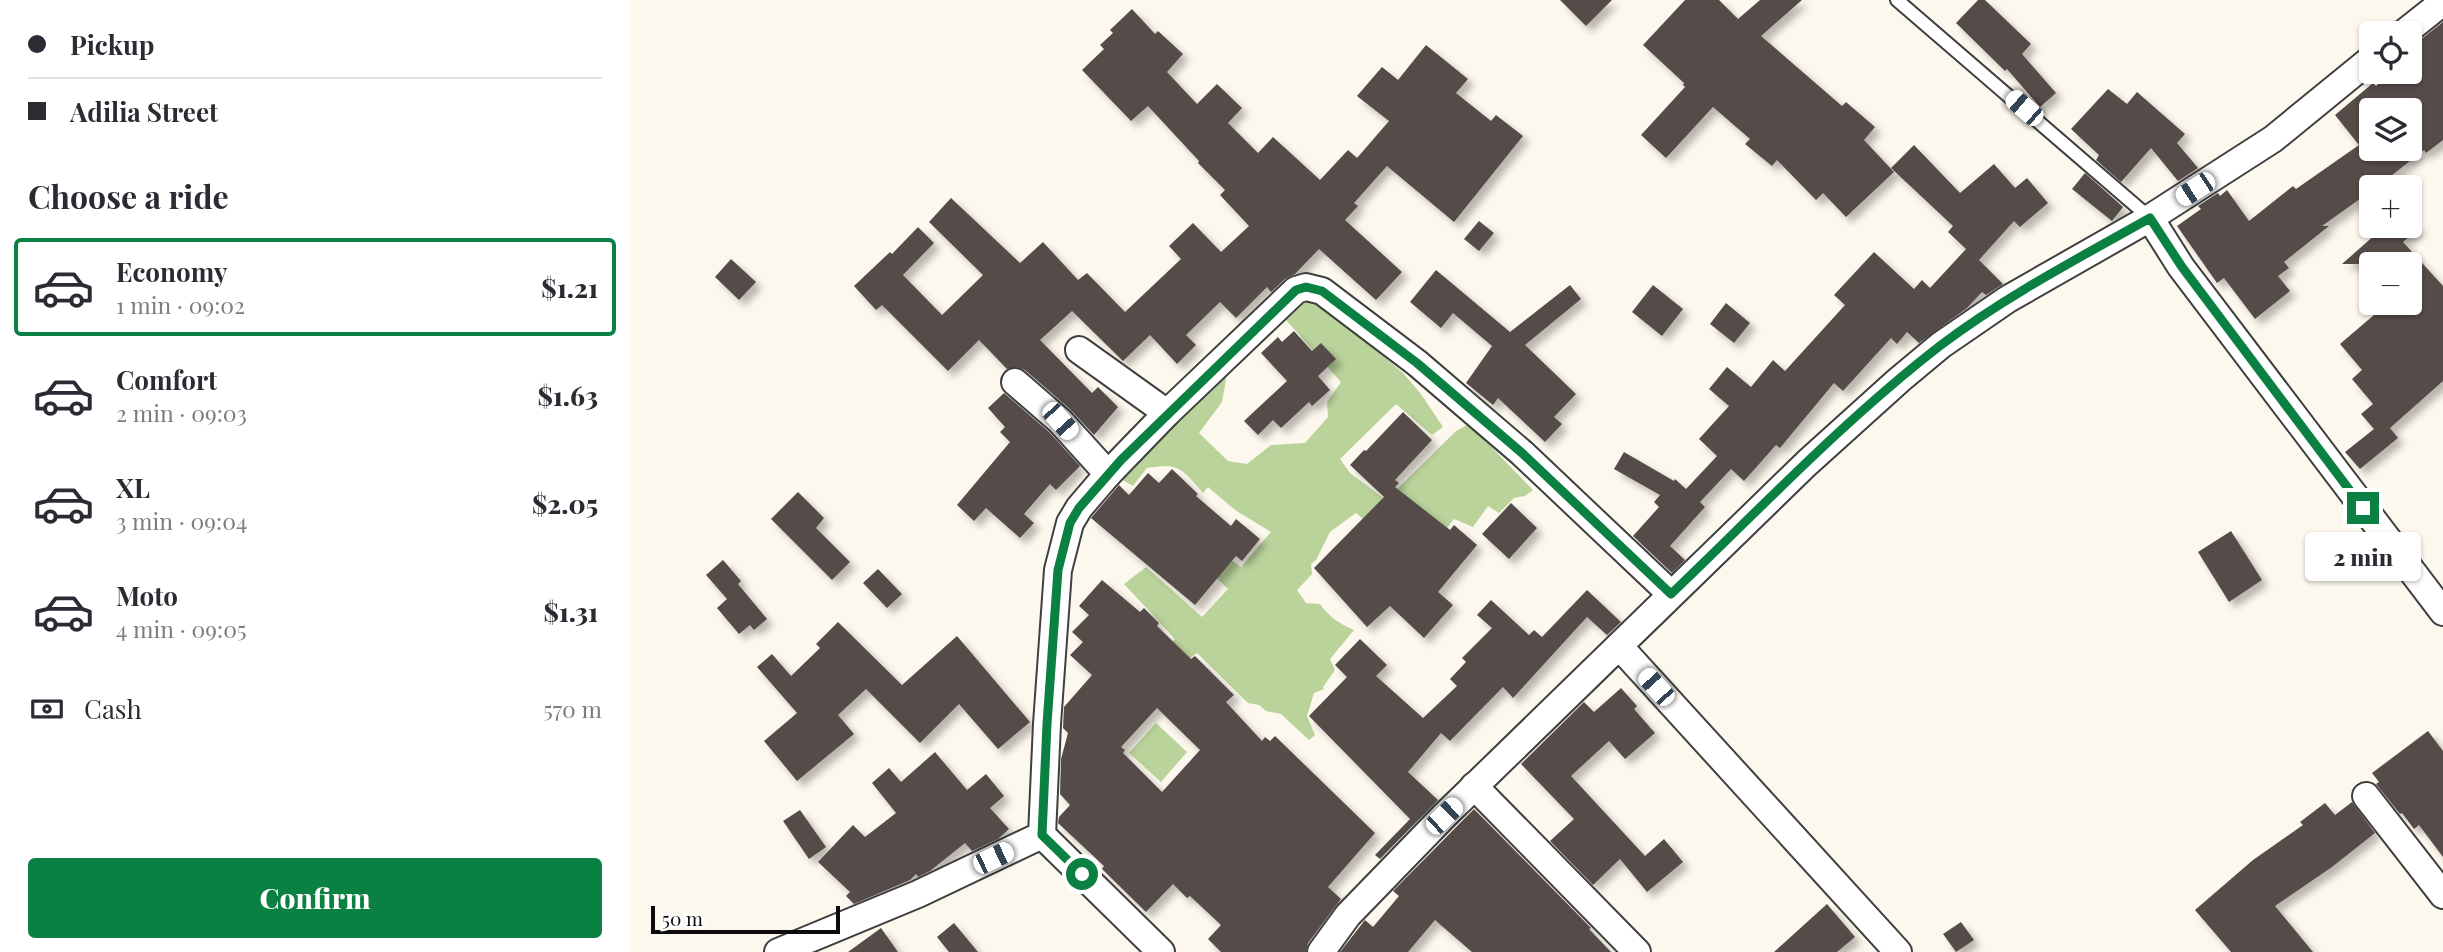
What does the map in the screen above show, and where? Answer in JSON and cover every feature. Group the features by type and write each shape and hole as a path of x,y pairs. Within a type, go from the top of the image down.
{"street":[{"path":"2419,21 2443,2"},
{"path":"1321,952 1348,915 1474,786 1807,463 1941,345 2008,299 2150,218 2273,139 2359,70"},
{"path":"2150,218 2182,267 2443,612"},
{"path":"1161,952 1042,835 1058,570 1070,523 1079,508 1167,413 1296,290 1306,287 1322,291 1417,363 1522,453 1671,594"},
{"path":"1079,350 1167,413"},
{"path":"1015,382 1060,421 1108,474"},
{"path":"1619,646 1898,952"},
{"path":"1474,786 1637,952"},
{"path":"2366,796 2443,895"},
{"path":"781,951 918,894 1042,835"}],"lane":[{"path":"1896,0 2150,218"}],"green space":[{"path":"1310,294 1403,373 1443,427 1432,435 1396,404 1340,459 1350,473 1386,500 1456,431 1469,424 1533,490 1525,496 1514,498 1499,513 1488,506 1473,527 1454,519 1432,547 1377,531 1356,513 1330,532 1316,560 1311,564 1312,574 1297,590 1306,603 1320,604 1335,620 1354,630 1330,659 1335,670 1324,689 1314,693 1307,716 1315,735 1309,740 1281,714 1248,703 1197,653 1177,667 1164,655 1175,639 1124,584 1146,567 1202,617 1228,589 1203,565 1217,550 1241,567 1271,532 1235,510 1208,487 1203,493 1185,473 1174,467 1147,468 1133,486 1115,476 1227,374 1222,402 1199,433 1228,461 1247,464 1271,445 1305,443 1328,417 1327,402 1341,382 1286,320"},
{"path":"1156,723 1187,752 1161,782 1129,753"}],"building":[{"path":"1560,0 1612,0 1586,26"},
{"path":"1685,0 1719,0 1738,19 1760,0 1802,0 1761,36 1842,106 1846,102 1875,127 1864,140 1894,172 1846,217 1823,193 1816,200 1777,160 1772,166 1745,144 1750,139 1713,107 1666,158 1641,135 1685,87 1684,83 1643,45"},
{"path":"1978,0 1985,0 2031,44 2022,54 2056,93 2040,107 2007,69 2005,71 1956,23"},
{"path":"1132,9 1155,34 1158,31 1183,54 1167,72 1197,104 1217,84 1242,108 1228,123 1258,153 1273,137 1320,180 1348,150 1357,158 1389,121 1357,96 1382,67 1398,80 1426,45 1468,79 1456,93 1491,121 1496,115 1523,136 1454,222 1387,166 1354,203 1358,206 1345,220 1402,272 1376,300 1319,249 1295,274 1271,292 1267,287 1236,318 1220,302 1186,335 1196,345 1177,364 1150,335 1123,361 1072,311 1040,340 1092,393 1098,387 1118,407 1094,435 1070,409 1025,370 1017,367 1007,369 979,340 948,371 882,305 876,310 854,286 890,252 892,254 918,227 934,243 903,275 942,315 983,275 929,222 951,198 1020,263 1043,242 1078,280 1087,273 1125,312 1181,259 1169,246 1193,223 1221,252 1249,226 1220,195 1225,190 1148,106 1131,121 1082,70 1104,49 1100,45 1113,33 1110,30"},
{"path":"2443,22 2443,140 2426,153 2424,150 2422,152 2422,98 2359,98 2359,145 2335,115 2372,84 2422,84 2422,39"},
{"path":"2108,89 2127,104 2137,92 2185,134 2177,143 2198,168 2178,181 2151,148 2121,182 2096,160 2099,155 2071,129"},
{"path":"1914,145 1960,193 1994,164 2015,188 2027,178 2048,203 2020,227 2014,221 1979,260 2003,284 1986,295 1982,292 1967,308 1919,343 1907,332 1897,344 1891,338 1843,391 1834,383 1780,448 1776,445 1744,481 1731,469 1700,502 1705,507 1670,546 1685,560 1672,573 1633,536 1659,507 1654,502 1660,495 1614,469 1624,452 1674,481 1675,479 1686,489 1717,456 1699,439 1729,406 1709,389 1727,367 1751,387 1773,360 1785,371 1845,305 1834,295 1874,252 1914,289 1922,280 1930,288 1966,249 1948,232 1953,226 1891,168"},
{"path":"2359,145 2359,161 2410,161 2392,175 2359,175 2359,200 2322,226 2329,226 2284,262 2289,268 2278,276 2290,291 2255,319 2224,278 2217,283 2177,226 2201,209 2198,206 2227,190 2249,221 2293,186 2296,189"},
{"path":"2085,173 2123,207 2112,221 2072,189"},
{"path":"1479,221 1494,233 1479,251 1464,239"},
{"path":"2371,238 2408,238 2403,242 2412,252 2359,252 2359,264 2342,264"},
{"path":"731,259 756,282 739,300 715,277"},
{"path":"2422,263 2443,286 2443,381 2390,428 2398,438 2360,469 2345,452 2374,429 2361,414 2373,404 2352,379 2362,370 2340,344 2374,315 2422,315"},
{"path":"1436,270 1510,332 1570,285 1581,299 1525,345 1576,394 1554,417 1562,424 1545,442 1498,398 1493,405 1466,383 1492,346 1453,313 1441,328 1410,302"},
{"path":"1653,285 1683,309 1662,336 1632,312"},
{"path":"1726,303 1750,323 1734,343 1710,324"},
{"path":"1294,331 1312,351 1321,343 1336,359 1318,376 1330,390 1312,406 1309,402 1281,428 1273,420 1258,435 1244,421 1287,381 1261,353 1278,337 1282,342"},
{"path":"1004,393 1049,432 1080,466 1056,490 1050,484 1024,514 1034,523 1020,538 986,508 974,521 957,505 1010,442 1000,432 1005,427 988,408"},
{"path":"1403,412 1432,440 1395,480 1399,483 1395,487 1450,530 1454,525 1477,545 1438,592 1453,605 1424,638 1390,606 1367,627 1314,568 1384,497 1350,465"},
{"path":"1172,469 1198,494 1196,496 1231,526 1236,519 1260,539 1242,561 1236,556 1195,605 1091,518 1119,485 1129,495 1148,473 1159,483"},
{"path":"798,492 824,518 816,528 850,562 832,580 771,519"},
{"path":"1511,503 1537,528 1509,559 1482,534"},
{"path":"2231,531 2262,580 2229,602 2198,552"},
{"path":"723,560 741,581 738,584 767,619 754,630 750,625 739,634 717,608 727,599 706,575"},
{"path":"878,569 902,594 887,608 863,583"},
{"path":"1102,580 1140,612 1144,608 1159,623 1157,626 1191,659 1195,656 1234,695 1226,702 1262,741 1265,737 1270,741 1275,736 1375,833 1328,887 1341,899 1308,943 1306,952 1221,952 1208,939 1221,925 1190,896 1187,898 1173,884 1146,912 1102,869 1104,866 1058,823 1059,817 1070,805 1060,794 1061,759 1068,733 1063,728 1064,707 1092,675 1070,655 1083,642 1072,632 1089,615 1079,606","holes":["1157,708 1200,750 1162,792 1123,753 1125,750 1121,747"]},
{"path":"1587,590 1621,622 1607,635 1587,617 1513,698 1503,687 1450,741 1441,733 1408,772 1438,800 1380,859 1375,855 1410,819 1309,716 1347,677 1335,665 1360,639 1387,665 1376,676 1423,718 1457,686 1450,679 1466,662 1462,658 1492,628 1477,615 1491,600 1529,635 1534,630 1542,637"},
{"path":"838,622 902,685 957,636 1030,722 998,749 959,704 920,743 866,689 838,715 854,734 797,781 764,741 797,713 757,667 772,654 791,676 820,648 816,644"},
{"path":"1621,688 1637,706 1634,709 1655,733 1625,759 1609,741 1571,776 1645,856 1664,839 1683,862 1647,892 1620,859 1593,885 1550,841 1574,819 1521,764 1584,702 1594,712"},
{"path":"2428,731 2443,751 2443,857 2419,825 2414,829 2402,813 2400,814 2376,784 2379,782 2372,773"},
{"path":"935,752 967,790 986,774 1004,796 990,808 1009,829 998,839 972,851 965,843 930,871 918,877 916,874 910,880 854,904 846,896 850,892 818,862 853,825 865,837 896,813 872,783 889,768 901,782"},
{"path":"2352,802 2375,833 2332,867 2275,906 2313,952 2231,952 2195,910 2253,860 2303,825 2300,822 2325,803 2335,815"},
{"path":"1474,809 1591,928 1589,929 1611,952 1472,952 1435,920 1408,952 1340,952 1365,920 1373,927 1399,896 1393,891"},
{"path":"800,810 826,847 809,859 783,821"},
{"path":"1827,904 1855,937 1837,952 1774,952"},
{"path":"1961,922 1974,940 1956,952 1943,934"},
{"path":"954,923 978,952 949,952 937,937"},
{"path":"881,928 898,952 848,952"}],"route":[{"path":"1082,874 1042,835 1058,570 1070,523 1108,474 1167,413 1296,290 1306,287 1322,291 1417,363 1522,453 1671,594 1807,463 1941,345 2008,299 2150,218 2182,267 2363,508"}]}
